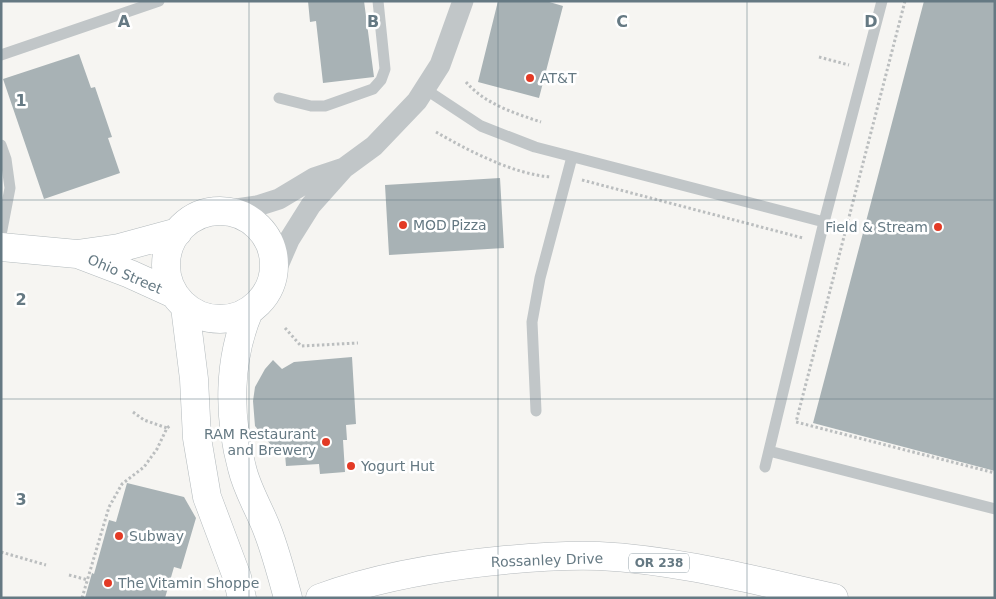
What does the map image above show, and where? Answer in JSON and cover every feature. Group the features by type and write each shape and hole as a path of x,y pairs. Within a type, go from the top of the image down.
{"street":[{"path":"180,300 200,315 217,319 234,317 249,311 260,302 299,222 311,205 344,168 374,146 417,101 440,65 463,1"},
{"path":"242,598 237,577 208,496 196,438 194,379 180,300 168,279 166,262 170,246 178,232 188,222 201,215 257,206 279,199 314,178 344,168"},
{"path":"216,212 244,217 256,225 265,236 271,248 274,262 273,277"},
{"name":"Ohio Street","path":"1,247 77,254 119,248 178,232"},
{"name":"Ohio Street","path":"77,254 130,274 180,300"},
{"path":"249,311 241,331 232,378 235,435 242,469 268,530 288,598"},
{"name":"Rossanley Drive","path":"320,598 391,576 458,564 530,558 599,556 716,572 834,598"}],"lane":[{"path":"1,55 159,1"},
{"path":"280,98 311,106 325,106 373,89 381,80 385,69 378,1"},
{"path":"765,467 824,222 882,1"},
{"path":"425,89 481,126 535,147 824,222"},
{"path":"1,145 6,159 10,188 1,235"},
{"path":"536,411 532,322 540,278 572,157"},
{"path":"769,451 995,509"}],"path":[{"path":"905,1 796,422 995,473"},
{"path":"466,82 496,105 541,122"},
{"path":"436,132 467,150 500,163 543,176 583,180 840,248"},
{"path":"285,328 301,346 358,344"},
{"path":"133,412 144,420 166,428"},
{"path":"82,598 109,507 122,484 144,467 157,448 166,428 173,424"},
{"path":"1,552 46,565"},
{"path":"69,575 88,580"}],"building":[{"path":"308,1 364,1 374,77 323,83 316,21 310,22"},
{"path":"498,1 546,1 563,6 539,98 478,82"},
{"path":"924,1 995,1 995,471 813,423"},
{"path":"79,54 91,88 95,87 112,137 108,138 120,173 44,199 3,79"},
{"path":"500,178 504,248 389,255 385,185"},
{"path":"352,357 356,424 346,425 347,440 343,440 345,472 320,474 319,464 286,466 285,454 271,445 255,426 253,401 255,387 265,369 273,360 282,369 294,362"},
{"path":"127,483 184,497 196,518 181,569 174,567 165,598 85,598 92,573 94,574 109,520 116,522"}],"place":[{"name":"AT&T","path":"530,78"},
{"name":"MOD Pizza","path":"403,225"},
{"name":"Field & Stream","path":"938,227"},
{"name":"RAM Restaurant and Brewery","path":"326,442"},
{"name":"Yogurt Hut","path":"351,466"},
{"name":"Subway","path":"119,536"},
{"name":"The Vitamin Shoppe","path":"108,583"}]}
